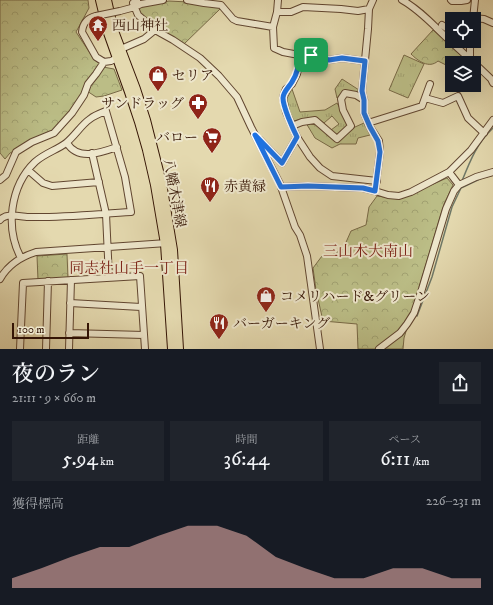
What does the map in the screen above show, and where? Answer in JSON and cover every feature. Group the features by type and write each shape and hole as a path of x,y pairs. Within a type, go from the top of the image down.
{"main road":[{"name":"八幡木津線","path":"100,0 108,33 129,92 147,150 168,243 172,349"},
{"name":"八幡木津線","path":"107,0 114,31 146,120 162,183 168,243 177,302 179,349"}],"street":[{"path":"137,0 133,3 138,15 155,30 200,58 219,76 237,98 281,187 307,256 320,349"},
{"path":"155,30 144,39 121,49 117,58 104,62 96,57 82,32 84,23 90,18 135,7 141,4 163,0"},
{"path":"187,0 222,5 232,19 273,27"},
{"path":"278,0 277,12 273,27 274,48 283,52 299,55 311,55 329,60 342,58 365,61"},
{"path":"373,0 369,9 362,91 364,113 378,141 380,152 375,191"},
{"path":"402,0 426,17 468,56"},
{"path":"451,0 467,0"},
{"path":"474,12 475,0"},
{"path":"277,12 291,12 303,7 358,11 369,9"},
{"path":"481,19 493,24"},
{"path":"299,55 297,74 292,84 286,89 283,97 286,112 297,137 315,163 332,176 377,181"},
{"path":"0,180 6,175 16,152 32,142 54,133 72,113 84,95 88,84 104,62"},
{"path":"481,69 493,83"},
{"path":"368,122 422,106 430,84"},
{"path":"292,126 302,122 315,120 337,139 350,126 343,110 341,99 346,92 356,95 364,100"},
{"path":"425,98 443,103 458,96 468,118 484,132"},
{"path":"0,220 4,217 12,216 43,217 131,212 125,177 106,111 89,119 66,143 48,153 28,170 16,195 12,216 13,236 21,258"},
{"path":"281,187 308,186 363,188 388,195 399,196 411,192 449,172 471,150 493,120"},
{"path":"255,135 282,163 297,137"},
{"path":"66,143 71,149 83,154 103,152 117,147"},
{"path":"92,154 106,214 109,278"},
{"path":"28,170 48,186 99,182"},
{"path":"449,172 459,185"},
{"path":"379,349 400,333 414,313 446,208 454,191 459,185 476,177 493,172"},
{"path":"0,279 9,267 21,258 36,252 168,243"},
{"path":"20,349 23,283 140,276 145,349"},
{"path":"69,349 71,280"},
{"path":"46,349 48,282"},
{"path":"70,303 142,307"},
{"path":"69,333 144,336"}],"green space":[{"path":"0,0 88,0 89,8 76,32 94,59 101,65 71,113 53,132 10,153 5,159 0,153"},
{"path":"169,1 188,2 219,7 220,9 183,45 139,13 136,7"},
{"path":"433,30 445,41 445,48 453,48 461,56 445,56 445,64 438,61 427,64 411,54"},
{"path":"404,55 424,64 408,98 389,90"},
{"path":"103,67 114,69 122,90 96,97 87,91"},
{"path":"342,79 359,90 356,92 343,91 337,98 335,89"},
{"path":"292,89 300,112 325,110 337,103 350,126 337,135 331,130 339,124 332,116 324,123 318,119 293,121 286,100"},
{"path":"306,123 318,125 336,141 355,127 364,123 370,135 358,138 356,144 340,144 332,148 315,138"},
{"path":"447,178 453,185 444,204 404,338 403,349 358,349 357,324 323,321 313,268 322,256 332,255 343,249 351,231 366,225 369,207 377,196 399,199"},
{"path":"67,254 68,278 38,280 37,256"}],"waterway":[{"path":"413,4 423,11"},
{"path":"462,181 478,146 493,128"},
{"path":"417,316 432,277 452,207 461,188 482,178 493,175"}],"place":[{"name":"西山神社","path":"98,42"},
{"name":"セリア","path":"158,92"},
{"name":"サンドラッグ","path":"198,120"},
{"name":"バロー","path":"212,154"},
{"name":"赤黄緑","path":"210,203"},
{"name":"コメリハード&グリーン","path":"266,313"},
{"name":"バーガーキング","path":"219,340"}],"district":[{"name":"三山木大南山","path":"368,251"},
{"name":"同志社山手一丁目","path":"129,268"}],"route":[{"path":"299,55 311,55 329,60 342,58 365,61 362,91 364,113 378,141 380,152 375,191 363,188 308,186 281,187 255,135 282,163 297,137 286,112 283,97 286,89 292,84 297,74 299,55"}]}
